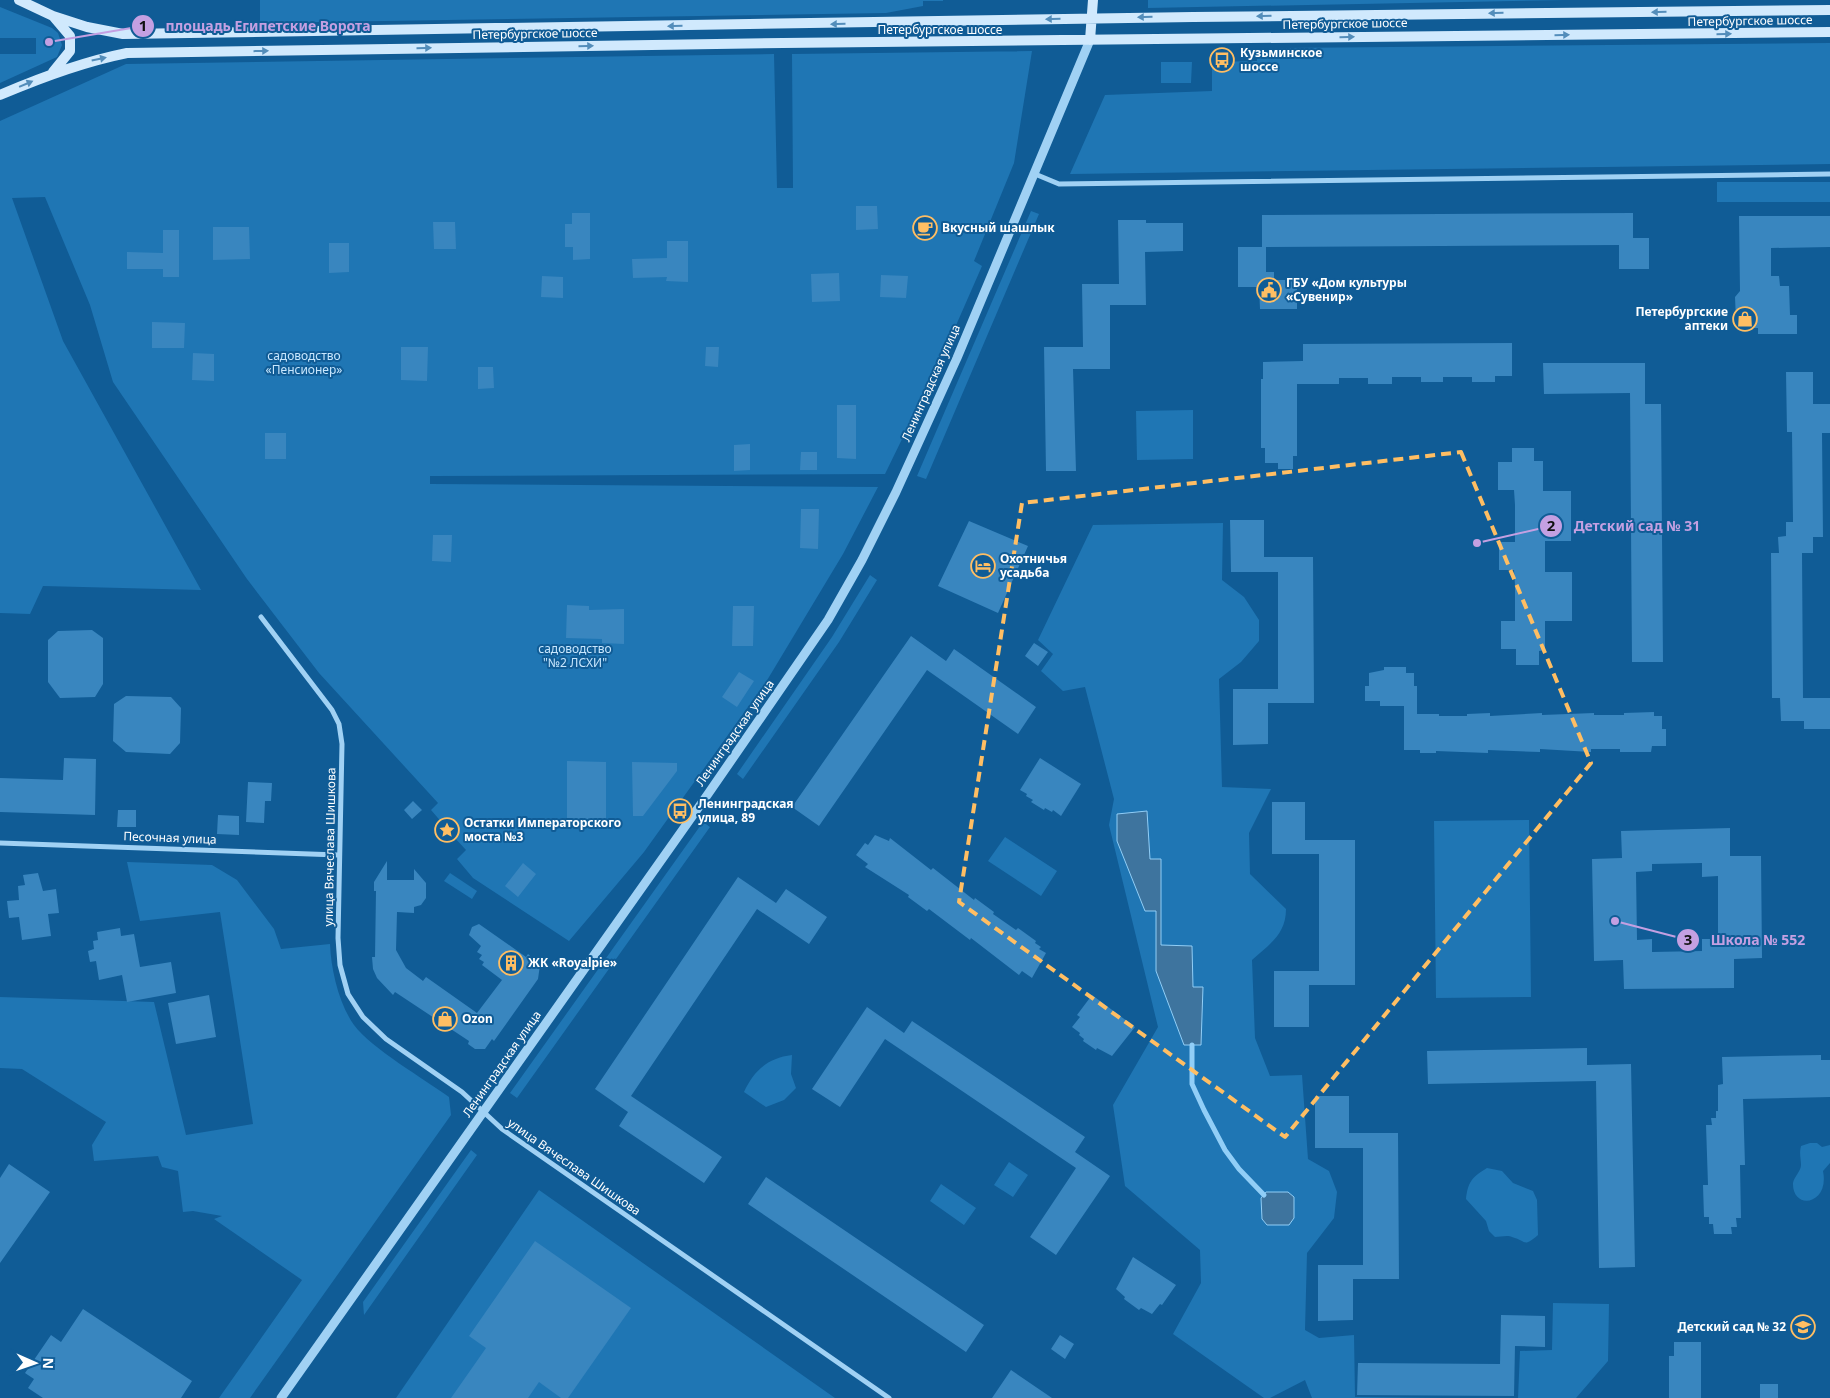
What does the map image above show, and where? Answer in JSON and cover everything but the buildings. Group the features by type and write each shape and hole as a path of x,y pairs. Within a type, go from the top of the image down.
{"main road":[{"name":"Петербургское шоссе","path":"19,0 53,16 87,27 123,34 1093,18 1830,10"},
{"path":"1093,0 1093,18"},
{"path":"53,16 67,30 71,43 70,50 53,73"},
{"name":"Ленинградская улица","path":"1090,40 1093,18"},
{"name":"Петербургское шоссе","path":"0,95 53,73 89,61 127,53 783,42 1830,32"}],"street":[{"name":"Ленинградская улица","path":"280,1398 484,1112 828,620 862,560 896,492 1035,174 1090,40"},
{"path":"1035,174 1059,184 1830,174"},
{"name":"улица Вячеслава Шишкова","path":"261,617 332,710 339,724 342,764 338,856 340,965 348,994 363,1018 386,1039 462,1092 502,1130 889,1398"},
{"name":"Песочная улица","path":"0,843 338,856"}],"highlighted area":[{"path":"1461,452 1591,763 1285,1137 959,902 1022,503"}],"green space":[{"path":"260,0 943,1 923,1 923,6 886,13 260,23"},
{"path":"1148,0 1565,0 1148,8"},
{"path":"0,7 52,28 58,33 62,45 57,57 0,83 0,54 36,54 36,38 0,38"},
{"path":"1830,43 1830,164 1070,174 1105,95 1212,91 1212,62 1257,61 1257,52 1285,48"},
{"path":"1032,51 1014,163 974,261 982,266 943,355 885,474 430,476 430,484 878,487 843,554 766,682 644,852 569,941 473,878 457,859 466,850 453,836 448,840 439,830 444,825 431,810 438,803 319,673 247,579 113,382 90,305 45,197 12,198 63,341 201,590 43,586 30,614 0,613 0,121 126,64 774,54 777,188 793,188 792,54"},
{"path":"1161,62 1192,62 1191,83 1161,83"},
{"path":"1717,182 1830,182 1830,202 1717,202"},
{"path":"1031,211 1039,214 926,479 917,476"},
{"path":"1193,410 1193,459 1137,460 1136,411"},
{"path":"1223,523 1222,580 1244,597 1259,620 1259,641 1241,662 1219,679 1222,787 1271,789 1249,833 1250,874 1286,909 1283,925 1276,938 1252,960 1255,1038 1270,1076 1302,1075 1308,1159 1329,1171 1337,1192 1334,1218 1307,1253 1305,1330 1319,1338 1354,1335 1355,1397 1444,1398 1312,1398 1305,1380 1270,1398 1264,1398 1173,1334 1201,1283 1200,1250 1125,1186 1113,1105 1158,1027 1109,825 1114,799 1085,687 1063,691 1041,671 1053,654 1038,640 1093,525"},
{"path":"870,575 877,580 839,642 743,779 737,774 832,637"},
{"path":"1529,820 1531,997 1436,998 1434,821"},
{"path":"703,822 710,827 517,1098 510,1093"},
{"path":"1005,837 1057,871 1041,896 988,861"},
{"path":"127,862 212,865 237,880 274,929 281,949 330,944 332,965 340,997 354,1025 385,1053 449,1097 451,1115 250,1398 219,1398 302,1280 214,1219 222,1216 193,1211 183,1212 178,1171 162,1167 158,1156 94,1161 92,1145 106,1122 22,1069 0,1068 0,997 154,1002 186,1135 253,1124 220,912 140,921"},
{"path":"450,873 477,891 472,899 444,881"},
{"path":"792,1055 791,1074 796,1088 784,1100 766,1107 744,1092 752,1077 763,1066 776,1059"},
{"path":"1817,1143 1822,1147 1830,1145 1830,1163 1823,1171 1824,1182 1821,1191 1816,1197 1804,1200 1798,1198 1794,1192 1793,1183 1801,1167 1801,1146"},
{"path":"471,1150 477,1155 364,1315 363,1302"},
{"path":"1009,1162 1028,1175 1013,1197 994,1185"},
{"path":"1487,1168 1502,1171 1513,1183 1533,1191 1537,1200 1538,1235 1530,1241 1525,1242 1508,1236 1495,1237 1489,1231 1486,1221 1466,1199 1472,1180"},
{"path":"941,1184 976,1208 964,1225 930,1201"},
{"path":"539,1190 835,1398 396,1398"},
{"path":"1553,1303 1609,1304 1608,1361 1576,1398 1518,1398 1520,1351 1552,1350"}],"shaded area":[{"path":"1147,811 1150,859 1161,859 1161,945 1192,946 1193,987 1203,987 1201,1045 1184,1045 1156,971 1156,911 1145,911 1117,841 1117,814"},
{"path":"1266,1192 1288,1192 1294,1197 1294,1218 1289,1225 1267,1225 1262,1219 1261,1198"}],"waterway":[{"path":"1192,1045 1192,1084 1204,1110 1225,1150 1239,1169 1264,1195"}],"place":[{"name":"площадь Египетские Ворота","path":"49,42"},
{"name":"Кузьминское шоссе","path":"1222,60"},
{"name":"Вкусный шашлык","path":"925,228"},
{"name":"ГБУ «Дом культуры «Сувенир»","path":"1269,290"},
{"name":"Петербургские аптеки","path":"1745,319"},
{"name":"Детский сад № 31","path":"1477,543"},
{"name":"Охотничья усадьба","path":"983,566"},
{"name":"Ленинградская улица, 89","path":"680,811"},
{"name":"Остатки Императорского моста №3","path":"447,830"},
{"name":"Школа № 552","path":"1615,921"},
{"name":"ЖК «Royalpie»","path":"511,963"},
{"name":"Ozon","path":"445,1019"},
{"name":"Детский сад № 32","path":"1803,1327"}],"park label":[{"name":"садоводство «Пенсионер»","path":"304,363"},
{"name":"садоводство \"№2 ЛСХИ\"","path":"575,656"}]}
